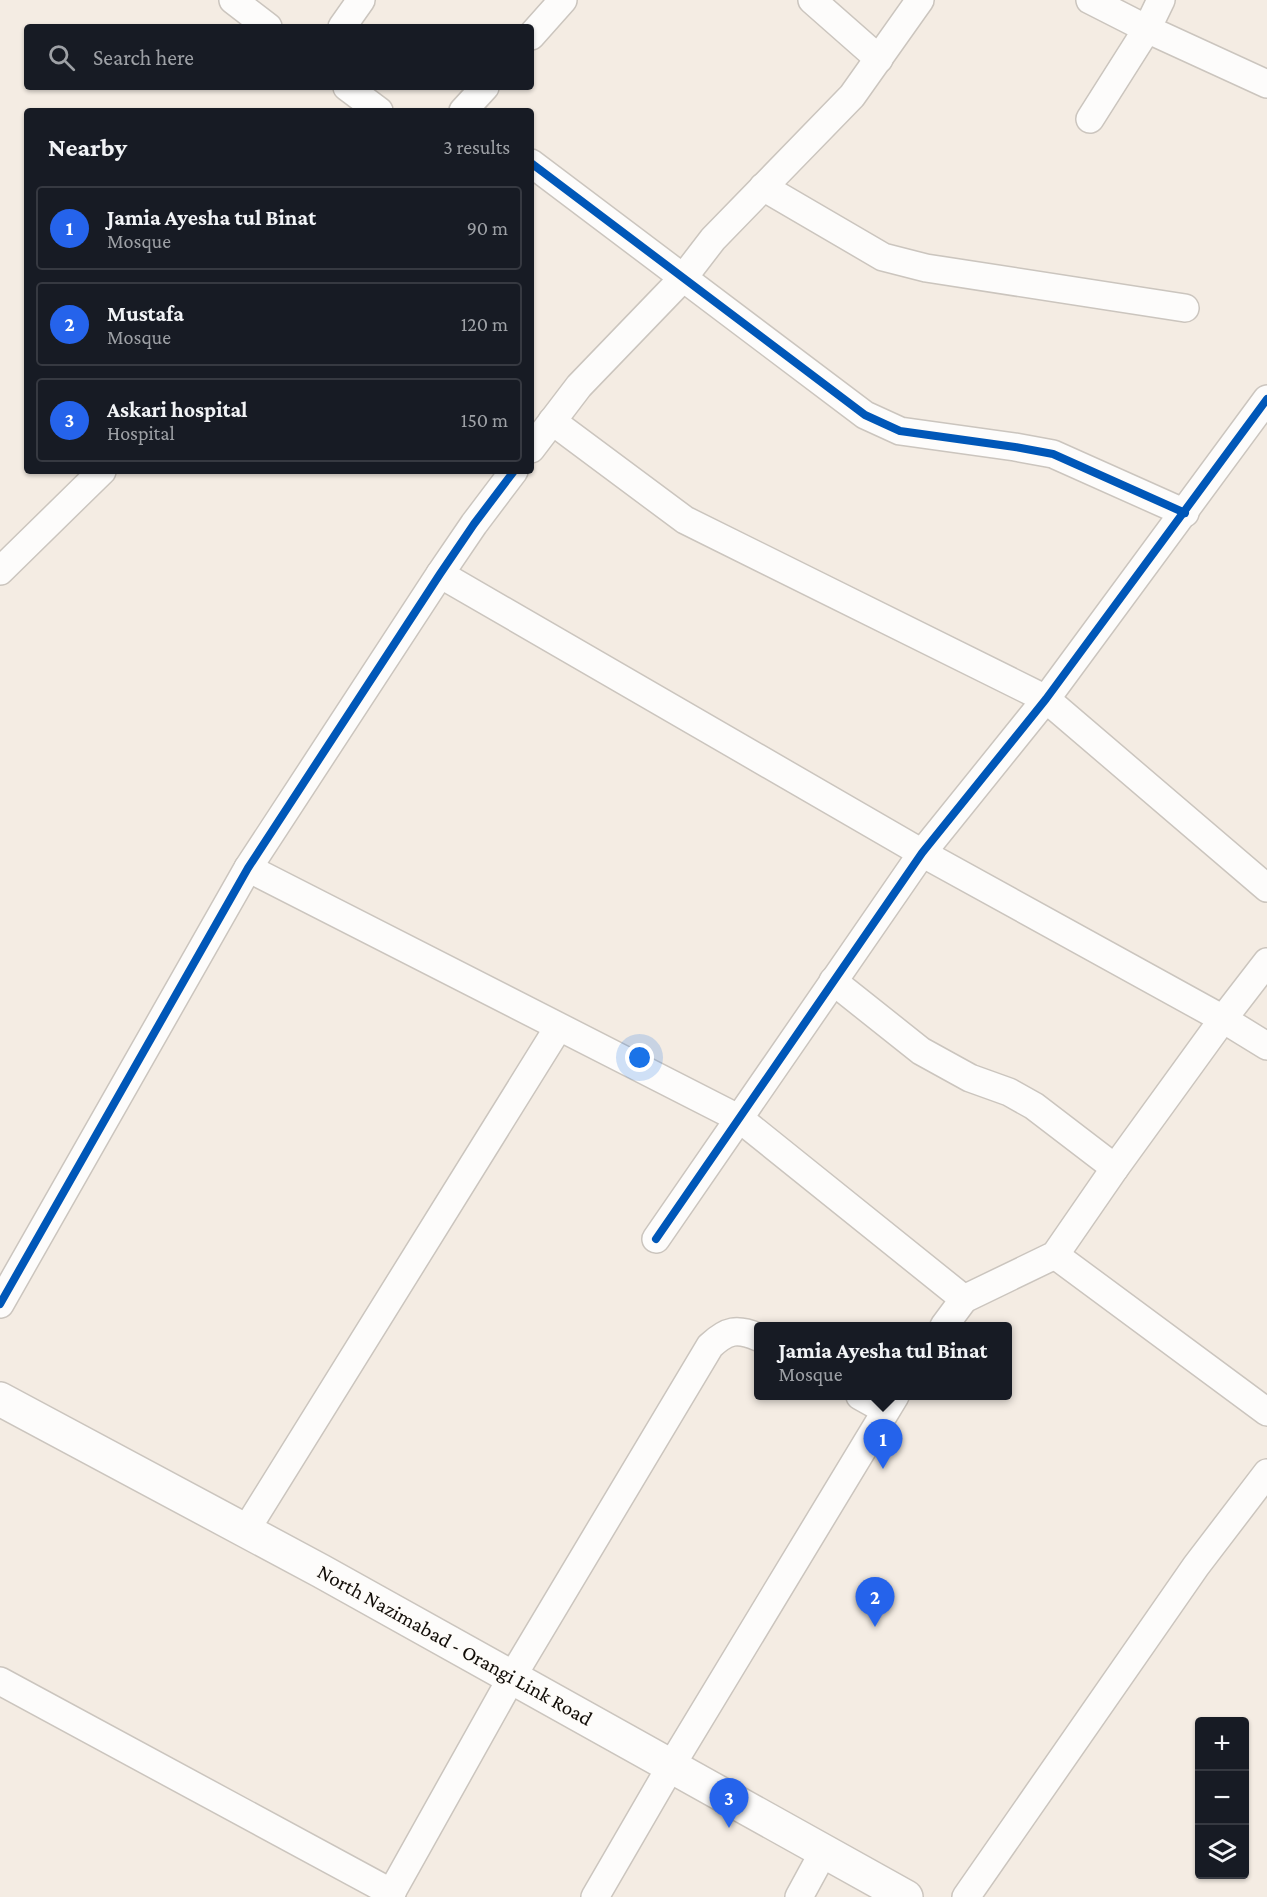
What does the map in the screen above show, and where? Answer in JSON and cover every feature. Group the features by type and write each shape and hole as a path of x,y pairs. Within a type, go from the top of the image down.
{"main road":[{"name":"North Nazimabad - Orangi Link Road","path":"0,1399 246,1530 906,1897"}],"street":[{"path":"233,0 264,24"},
{"path":"344,24 361,0"},
{"path":"534,33 563,0"},
{"path":"812,0 879,59"},
{"path":"534,445 579,386 683,278 713,239 852,96 920,0"},
{"path":"1090,0 1267,84"},
{"path":"1090,119 1147,29 1161,0"},
{"path":"351,90 375,108"},
{"path":"466,108 482,90"},
{"path":"534,166 865,415 900,431 1053,454 1185,513"},
{"path":"763,187 883,257 926,268 1185,308"},
{"path":"656,1239 922,853 1046,699 1267,399"},
{"path":"552,421 685,520 1046,699 1267,888"},
{"path":"0,571 99,474"},
{"path":"0,1304 66,1192 248,868 440,574 512,474"},
{"path":"440,574 922,853 1223,1019 1267,1046"},
{"path":"248,868 740,1119 964,1299"},
{"path":"947,1322 964,1299 1055,1255 1115,1168 1267,962"},
{"path":"833,981 921,1051 970,1078 1009,1092 1034,1106 1115,1168"},
{"path":"246,1530 558,1028"},
{"path":"1055,1255 1267,1412"},
{"path":"0,1681 390,1895 512,1677 710,1346 723,1334 743,1330 754,1335"},
{"path":"595,1897 671,1766 890,1403"},
{"path":"966,1897 1196,1566 1267,1473"},
{"path":"799,1897 824,1851"}],"cycle path":[{"path":"534,165 865,415 900,431 1053,454 1185,513"},
{"path":"656,1239 922,853 1046,699 1267,399"},
{"path":"0,1304 248,868 440,574 512,474"}],"place":[{"name":"Jamia Ayesha tul Binat","path":"883,1469"},
{"name":"Mustafa","path":"875,1627"},
{"name":"Askari hospital","path":"729,1828"}]}
